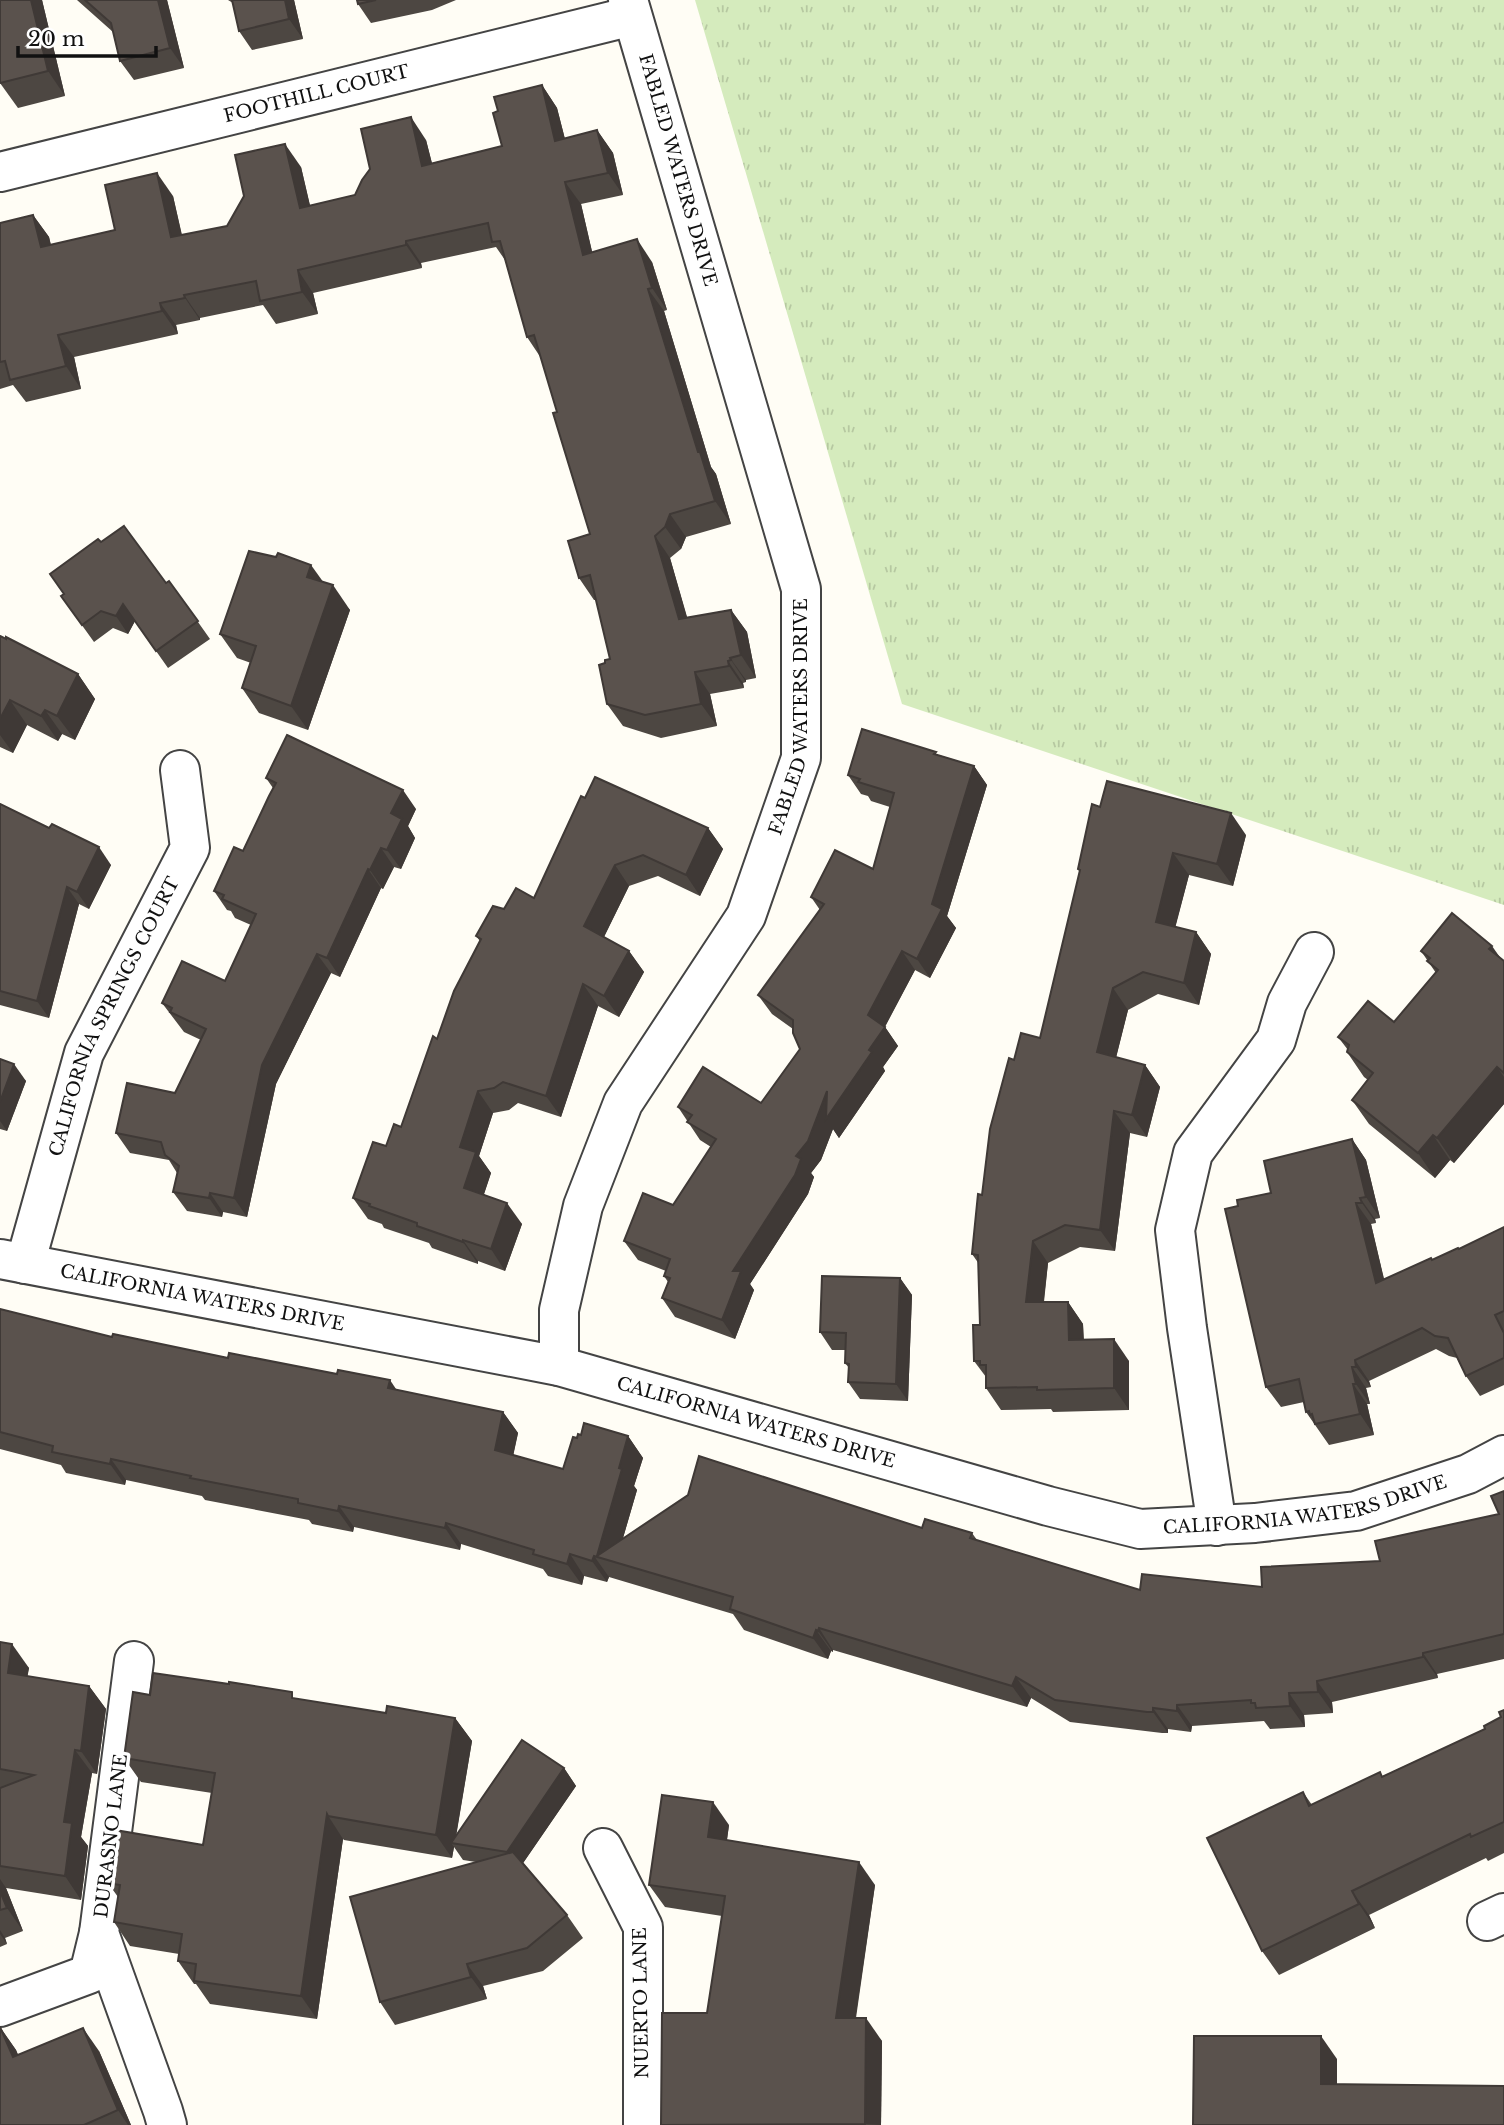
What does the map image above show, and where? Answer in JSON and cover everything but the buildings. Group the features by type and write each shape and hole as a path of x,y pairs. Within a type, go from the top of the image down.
{"street":[{"name":"FOOTHILL COURT","path":"0,172 630,8"},
{"name":"FABLED WATERS DRIVE","path":"559,1366 559,1310 583,1206 623,1103 746,916 801,758 801,589 630,8"},
{"name":"CALIFORNIA SPRINGS COURT","path":"12,1261 85,1053 190,848 180,769"},
{"path":"1217,1526 1175,1230 1193,1153 1276,1040 1287,1003 1314,952"},
{"name":"CALIFORNIA WATERS DRIVE","path":"12,1261 559,1366 1034,1502 1140,1529 1255,1524 1356,1511 1468,1474 1504,1455"},
{"name":"DURASNO LANE","path":"134,1661 99,1933 167,2125"},
{"name":"NUERTO LANE","path":"603,1848 643,1927 643,2125"},
{"path":"0,2007 89,1974 99,1933"}],"green space":[{"path":"695,0 1504,0 1504,905 902,704"}]}
